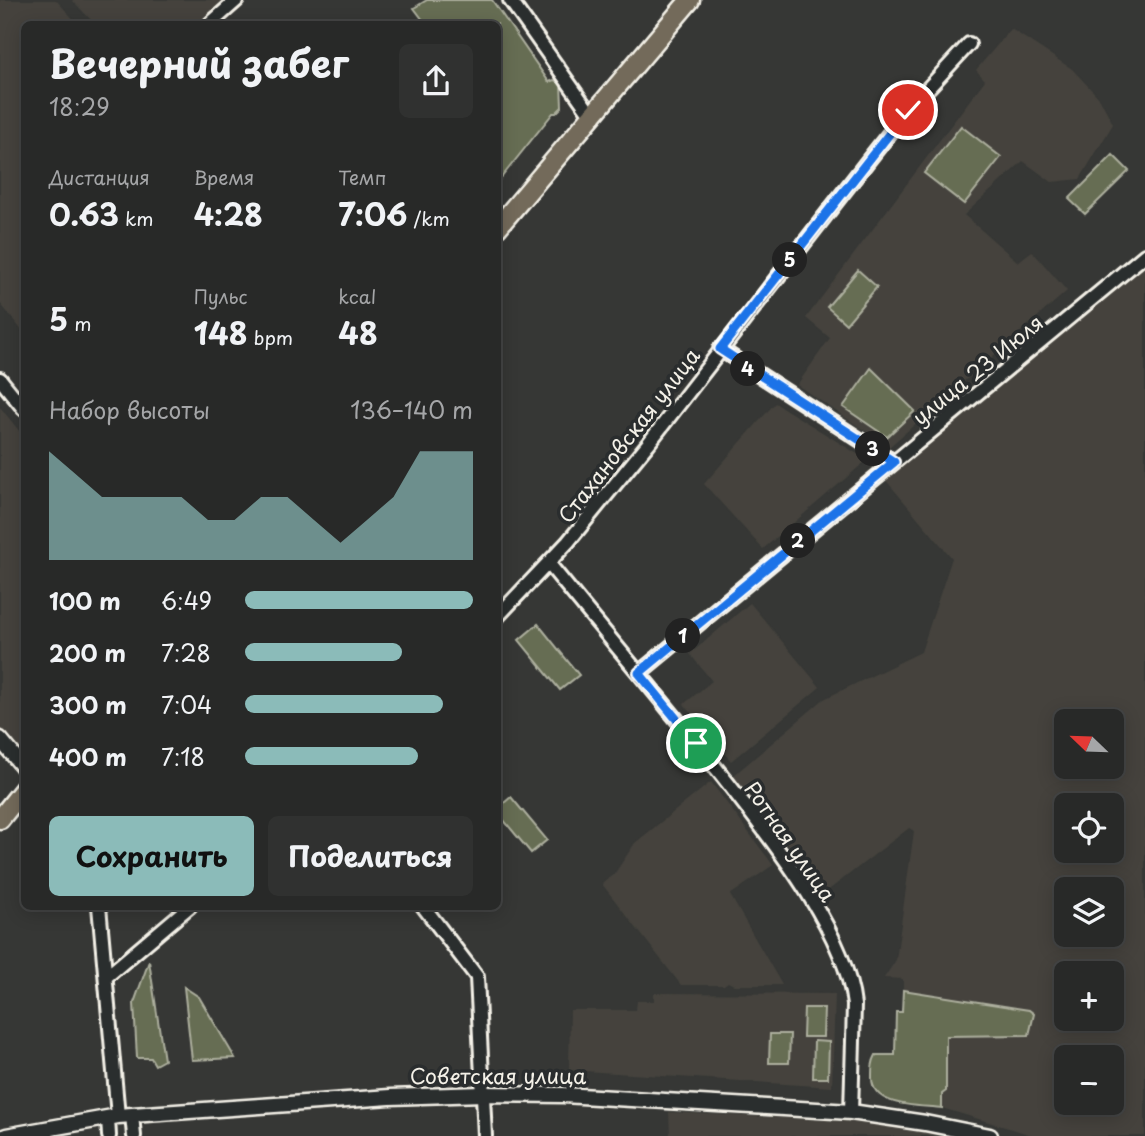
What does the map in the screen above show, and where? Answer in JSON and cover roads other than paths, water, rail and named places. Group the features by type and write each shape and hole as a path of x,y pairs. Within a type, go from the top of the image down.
{"main road":[{"path":"501,223 690,0"},
{"path":"0,819 21,793"}],"street":[{"path":"213,21 237,0"},
{"path":"510,0 592,116"},
{"name":"Стахановская улица","path":"501,613 549,564 648,444 908,110 969,44"},
{"name":"улица 23 Июля","path":"639,673 1145,255"},
{"path":"720,349 894,462"},
{"path":"0,379 21,405"},
{"name":"Ротная улица","path":"549,564 761,827 829,930 847,968 853,990 851,1112"},
{"path":"0,739 21,764"},
{"path":"99,910 119,1116 134,1136"},
{"path":"106,977 185,910"},
{"path":"426,910 478,977 485,1136"},
{"name":"Советская улица","path":"6,1136 119,1116 390,1097 483,1094 563,1095 851,1112 935,1130 989,1136"},
{"path":"109,1136 119,1116"}]}
